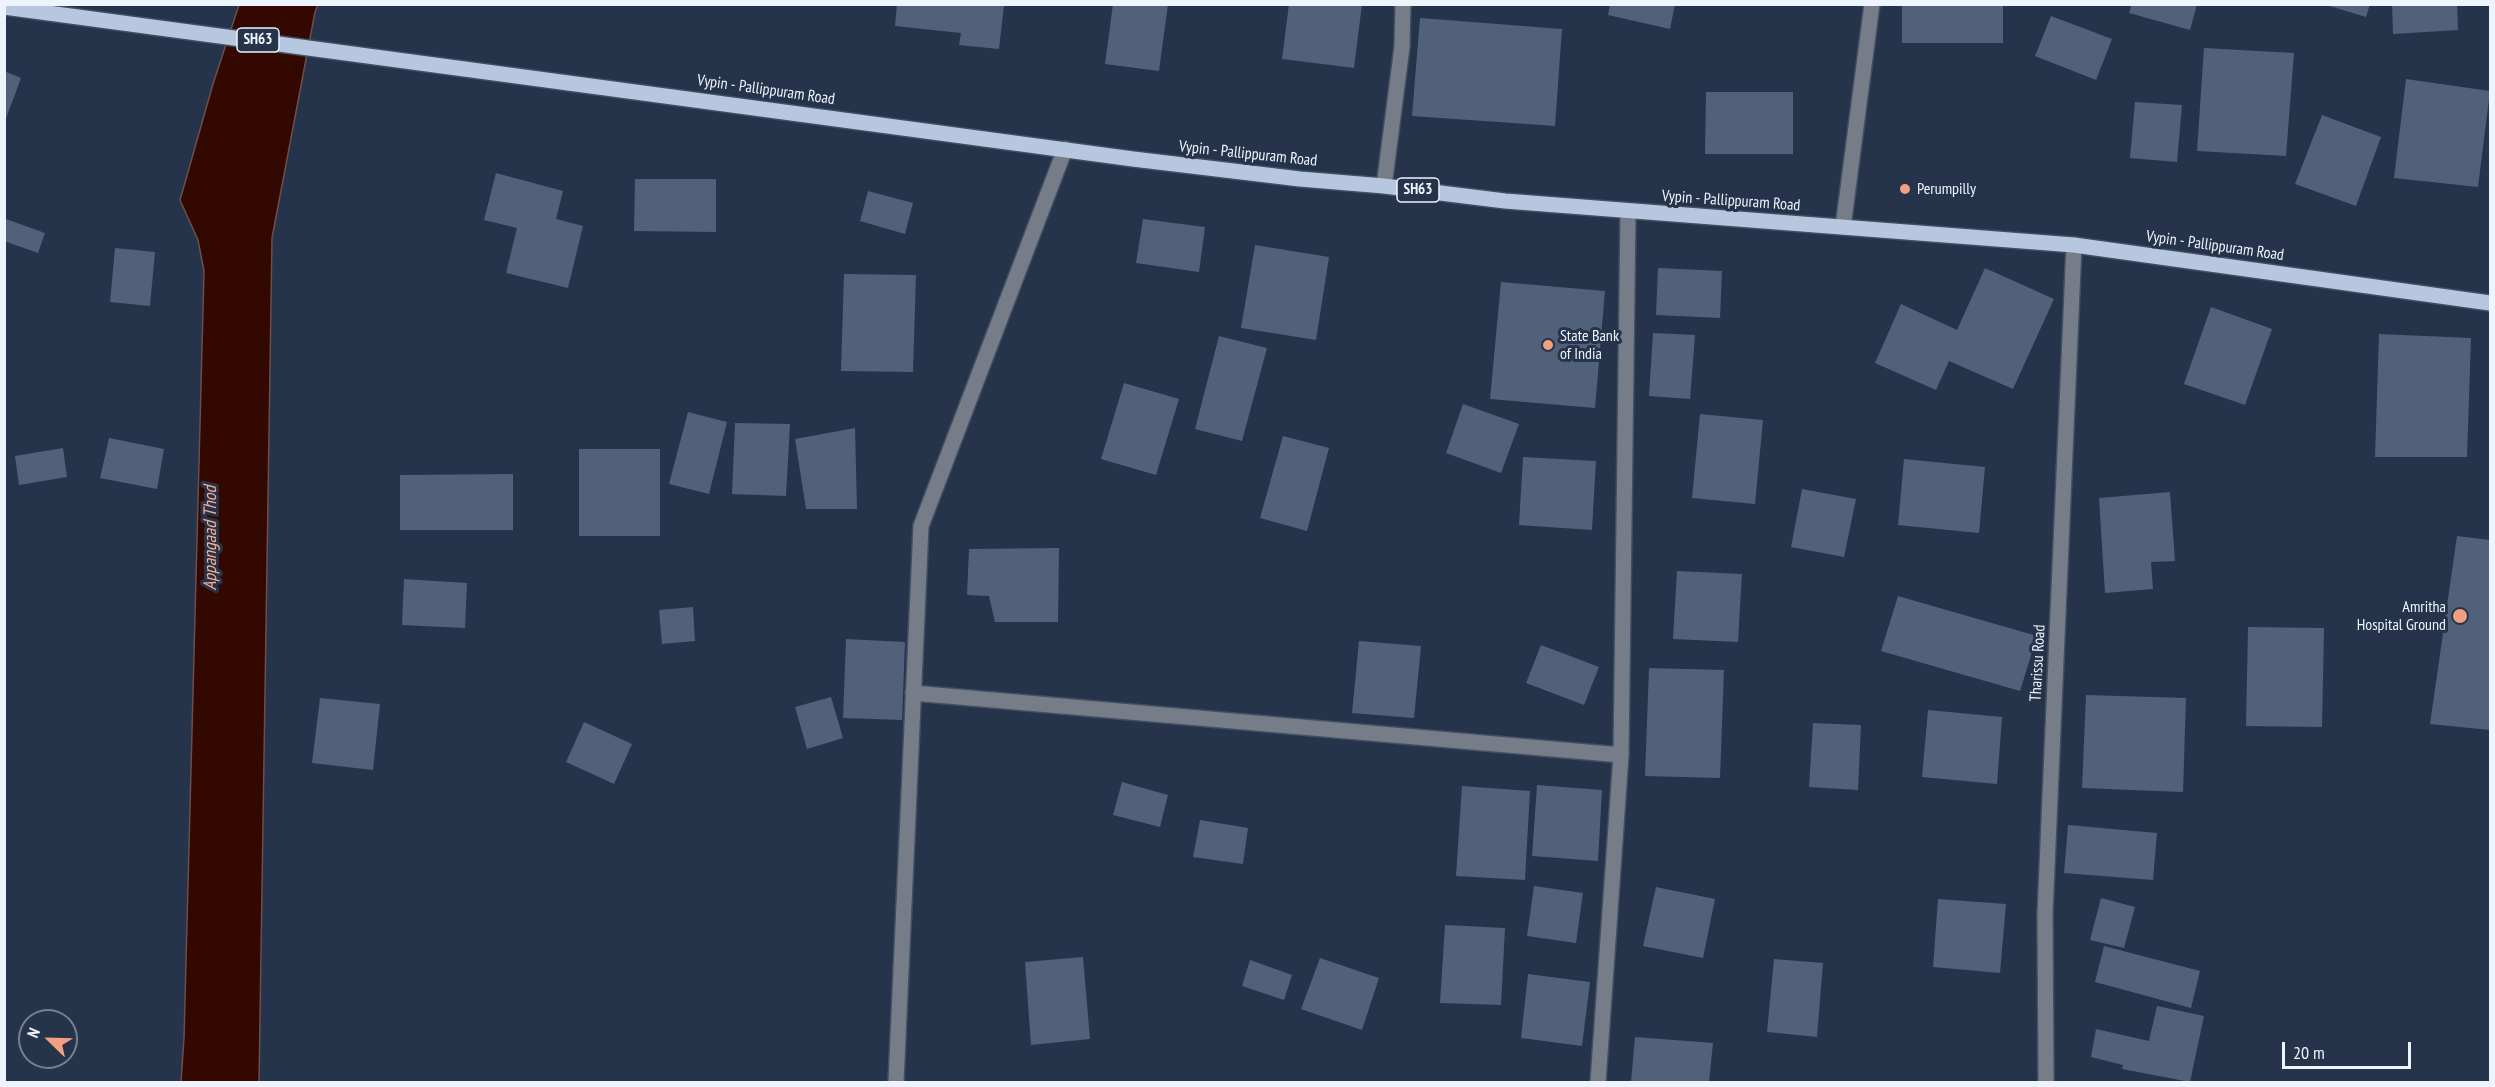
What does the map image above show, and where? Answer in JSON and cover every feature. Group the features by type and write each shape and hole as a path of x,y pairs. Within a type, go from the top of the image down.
{"main road":[{"name":"Vypin - Pallippuram Road","path":"4,7 168,27 1289,178 1628,212 2074,245 2490,303"}],"street":[{"path":"1384,186 1402,47 1403,4"},
{"path":"1843,227 1872,4"},
{"path":"897,1083 921,526 1065,149"},
{"path":"1598,1083 1621,755 1628,212"},
{"name":"Tharissu Road","path":"2046,1083 2044,913 2074,245"},
{"path":"913,693 1621,755"}],"water":[{"name":"Appangaad Thod","path":"239,5 318,5 272,238 259,1082 181,1082 204,271 198,240 180,200 213,84"}],"building":[{"path":"897,4 1004,5 999,49 959,45 961,33 895,26"},
{"path":"1113,4 1168,4 1159,71 1105,64"},
{"path":"1289,4 1362,4 1354,68 1282,59"},
{"path":"1610,4 1675,4 1670,29 1608,15"},
{"path":"1902,4 2003,4 2003,43 1902,43"},
{"path":"2132,4 2197,4 2190,30 2129,13"},
{"path":"2323,4 2370,4 2366,17"},
{"path":"2392,4 2457,4 2458,30 2393,34"},
{"path":"2051,16 2112,39 2096,80 2035,56"},
{"path":"1420,18 1562,29 1555,126 1412,116"},
{"path":"2204,48 2294,53 2286,156 2197,151"},
{"path":"4,71 21,78 5,121 4,121"},
{"path":"2406,79 2490,91 2478,187 2394,178"},
{"path":"1706,92 1793,92 1793,154 1705,154"},
{"path":"2135,102 2182,105 2177,162 2130,158"},
{"path":"2322,115 2381,137 2356,206 2295,184"},
{"path":"496,173 563,191 556,219 583,226 568,288 506,273 517,228 484,220"},
{"path":"635,179 716,179 716,232 634,231"},
{"path":"868,191 913,203 905,234 860,221"},
{"path":"6,219 45,233 38,253 4,241"},
{"path":"1143,219 1205,227 1199,272 1136,263"},
{"path":"1255,245 1329,257 1316,340 1241,328"},
{"path":"115,248 155,252 150,306 110,302"},
{"path":"1658,268 1722,271 1720,318 1656,315"},
{"path":"1985,268 2054,299 2013,389 1949,361 1936,390 1875,363 1901,304 1957,330"},
{"path":"844,274 916,275 913,372 841,371"},
{"name":"State Bank of India","path":"1501,282 1605,291 1595,408 1490,399"},
{"path":"2211,307 2272,329 2245,405 2184,384"},
{"path":"1653,333 1695,335 1690,399 1649,396"},
{"path":"2379,334 2471,338 2467,457 2375,457"},
{"path":"1219,336 1267,348 1242,441 1195,429"},
{"path":"1124,383 1179,399 1156,475 1101,459"},
{"path":"1463,404 1519,424 1501,473 1446,453"},
{"path":"688,412 727,422 709,494 669,484"},
{"path":"1700,414 1763,420 1755,504 1692,498"},
{"path":"735,423 790,424 786,496 732,494"},
{"path":"855,428 857,509 806,509 795,439"},
{"path":"1283,436 1329,448 1307,531 1260,518"},
{"path":"109,438 164,449 157,489 100,478"},
{"path":"63,448 67,477 19,485 15,456"},
{"path":"579,449 660,449 660,536 579,536"},
{"path":"1523,457 1596,461 1592,530 1519,525"},
{"path":"1904,459 1985,467 1979,533 1898,525"},
{"path":"513,474 513,530 400,530 400,475"},
{"path":"1802,489 1856,499 1844,557 1791,547"},
{"path":"2170,492 2175,561 2151,562 2153,589 2105,593 2099,498"},
{"path":"2457,536 2490,540 2490,730 2430,724"},
{"path":"1059,548 1058,622 995,622 989,596 967,595 969,549"},
{"path":"1677,571 1742,574 1738,642 1673,639"},
{"path":"404,579 467,583 465,628 402,625"},
{"path":"1898,596 2037,636 2020,691 1881,651"},
{"path":"693,607 695,641 662,644 659,610"},
{"path":"2248,627 2324,628 2322,727 2246,726"},
{"path":"846,639 905,642 902,720 843,718"},
{"path":"1359,641 1421,646 1414,718 1352,713"},
{"path":"1541,645 1599,667 1584,705 1526,683"},
{"path":"1649,668 1724,670 1720,778 1645,776"},
{"path":"2086,695 2186,698 2183,792 2082,788"},
{"path":"831,697 843,738 807,749 795,707"},
{"path":"320,698 380,704 373,770 312,763"},
{"path":"1928,710 2002,717 1997,784 1922,777"},
{"path":"584,722 632,744 614,784 566,762"},
{"path":"1813,723 1861,725 1858,790 1809,787"},
{"path":"1122,782 1168,795 1160,827 1113,815"},
{"path":"1537,785 1602,790 1598,861 1532,856"},
{"path":"1462,786 1530,791 1525,880 1456,876"},
{"path":"1200,820 1248,828 1243,864 1193,857"},
{"path":"2068,825 2157,833 2153,880 2064,873"},
{"path":"1534,886 1583,893 1576,943 1527,936"},
{"path":"1656,887 1715,899 1703,958 1643,946"},
{"path":"2101,898 2135,907 2124,948 2090,940"},
{"path":"1938,899 2006,904 2000,973 1933,967"},
{"path":"1445,925 1505,928 1501,1005 1440,1003"},
{"path":"2104,946 2200,971 2191,1008 2095,982"},
{"path":"1083,957 1090,1039 1031,1045 1025,962"},
{"path":"1320,958 1379,978 1362,1030 1301,1009"},
{"path":"1774,959 1823,963 1817,1037 1767,1032"},
{"path":"1250,960 1292,975 1284,1000 1242,986"},
{"path":"1528,974 1590,982 1582,1046 1521,1038"},
{"path":"2157,1006 2204,1016 2190,1082 2122,1069 2123,1065 2091,1057 2096,1029 2149,1041"},
{"path":"1635,1037 1713,1043 1709,1082 1631,1082"}],"place":[{"name":"Perumpilly","path":"1905,189"},
{"name":"State Bank of India","path":"1548,345"},
{"name":"Amritha Hospital Ground","path":"2460,616"}]}
